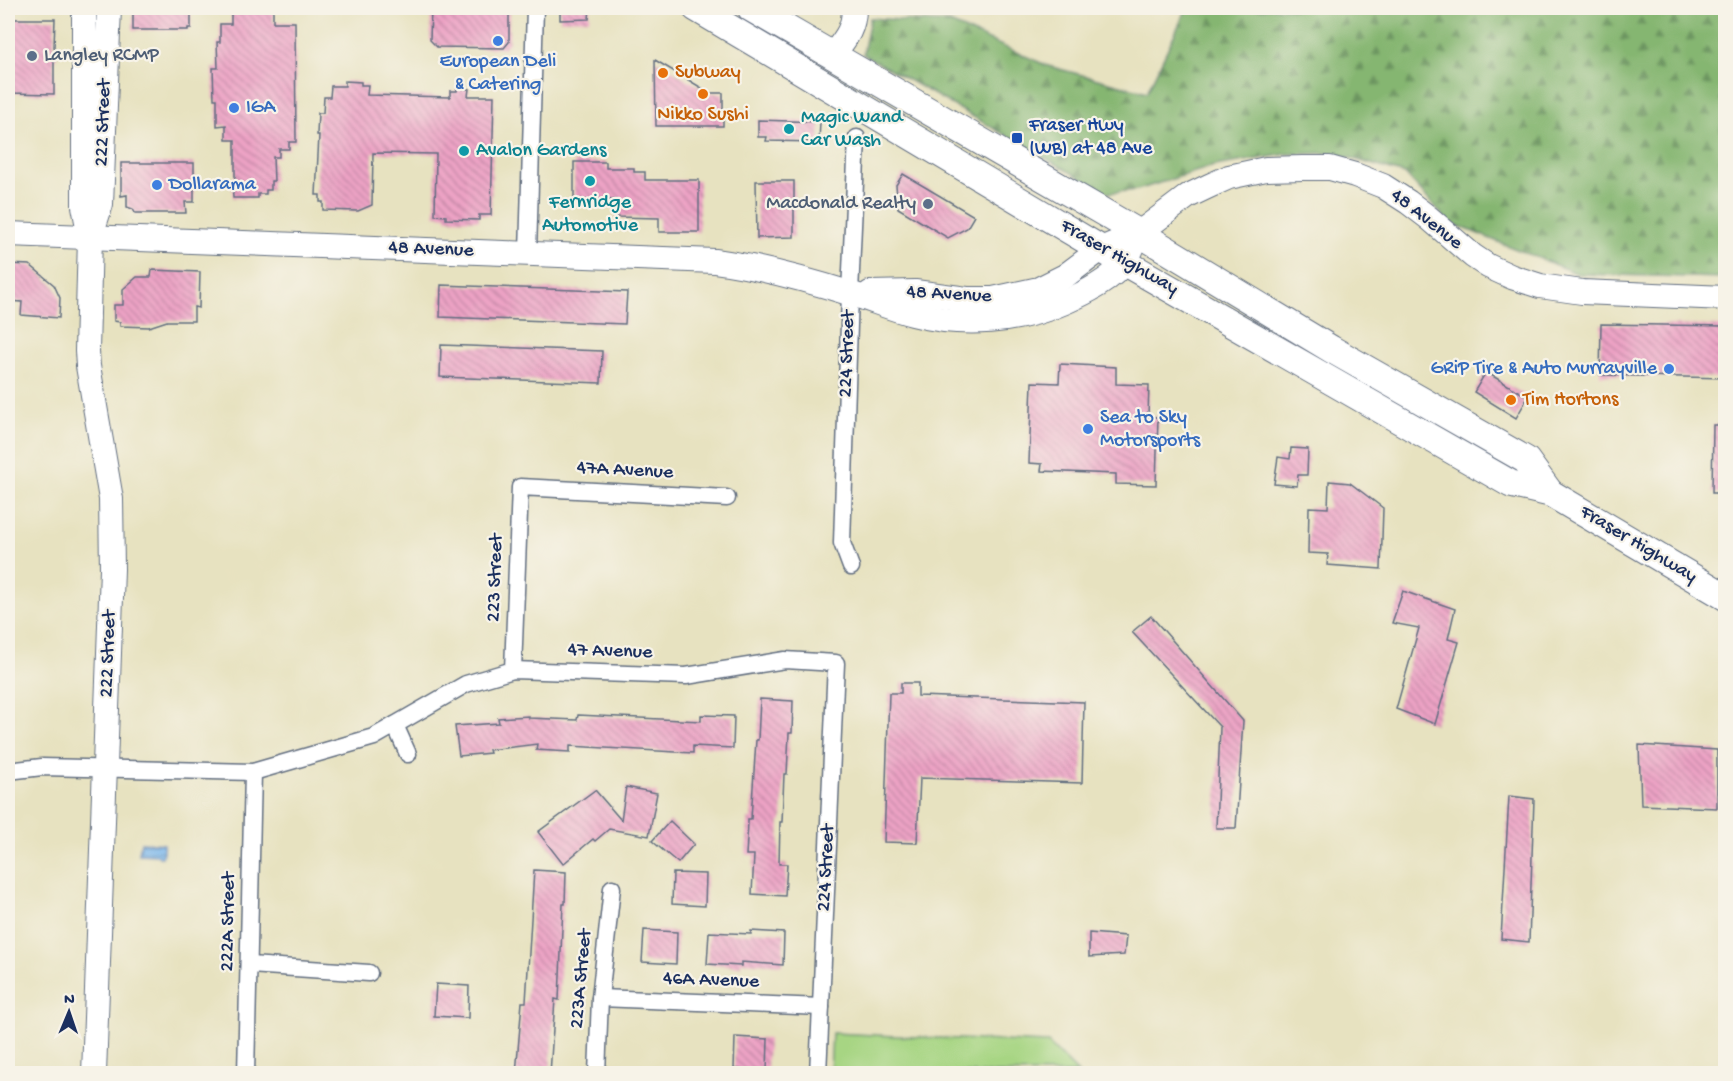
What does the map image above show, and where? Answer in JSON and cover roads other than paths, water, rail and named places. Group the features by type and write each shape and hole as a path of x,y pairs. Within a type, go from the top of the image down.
{"main road":[{"name":"222 Street","path":"84,8 84,206 90,237 87,351 111,499 112,580 94,1074"},
{"name":"222 Street","path":"90,237 101,204 109,8"},
{"name":"Fraser Highway","path":"696,8 1101,249 1511,484 1550,493 1725,597"},
{"name":"Fraser Highway","path":"752,8 1139,233 1331,349 1526,460 1550,493"},
{"path":"832,56 853,25 854,8"},
{"name":"48 Avenue","path":"850,293 915,292 967,299 1013,296 1039,289 1065,276 1101,249 1139,233 1188,196 1229,177 1266,169 1330,168 1383,186 1415,207 1473,256 1512,277 1540,286 1581,292 1725,298"},
{"name":"48 Avenue","path":"8,234 715,261 850,293 913,314 974,322 998,320 1052,308 1071,299 1108,278 1124,262 1139,233"}],"street":[{"path":"528,253 535,8"},
{"name":"224 Street","path":"851,567 842,543 857,138"},
{"name":"47A Avenue","path":"520,487 727,498"},
{"name":"223 Street","path":"513,670 520,487"},
{"name":"47 Avenue","path":"8,771 42,767 253,772 374,738 466,684 513,670 686,676 785,660 836,663"},
{"name":"224 Street","path":"818,1074 836,663"},
{"path":"394,725 408,754"},
{"name":"222A Street","path":"246,1074 253,772"},
{"name":"223A Street","path":"597,1074 600,998 612,888"},
{"path":"250,965 369,973"},
{"name":"46A Avenue","path":"600,998 821,1007"}],"water":[{"path":"141,842 163,844 162,857 139,854"}],"place":[{"name":"European Deli & Catering","path":"498,41"},
{"name":"Langley RCMP","path":"32,56"},
{"name":"Subway","path":"663,73"},
{"name":"Nikko Sushi","path":"703,94"},
{"name":"IGA","path":"234,108"},
{"name":"Magic Wand Car Wash","path":"789,129"},
{"name":"Fraser Hwy (WB) at 48 Ave","path":"1017,138"},
{"name":"Avalon Gardens","path":"464,151"},
{"name":"Fernridge Automotive","path":"590,181"},
{"name":"Dollarama","path":"157,185"},
{"name":"Macdonald Realty","path":"928,204"},
{"name":"GRiP Tire & Auto Murrayville","path":"1669,369"},
{"name":"Tim Hortons","path":"1511,400"},
{"name":"Sea to Sky Motorsports","path":"1088,429"}]}
